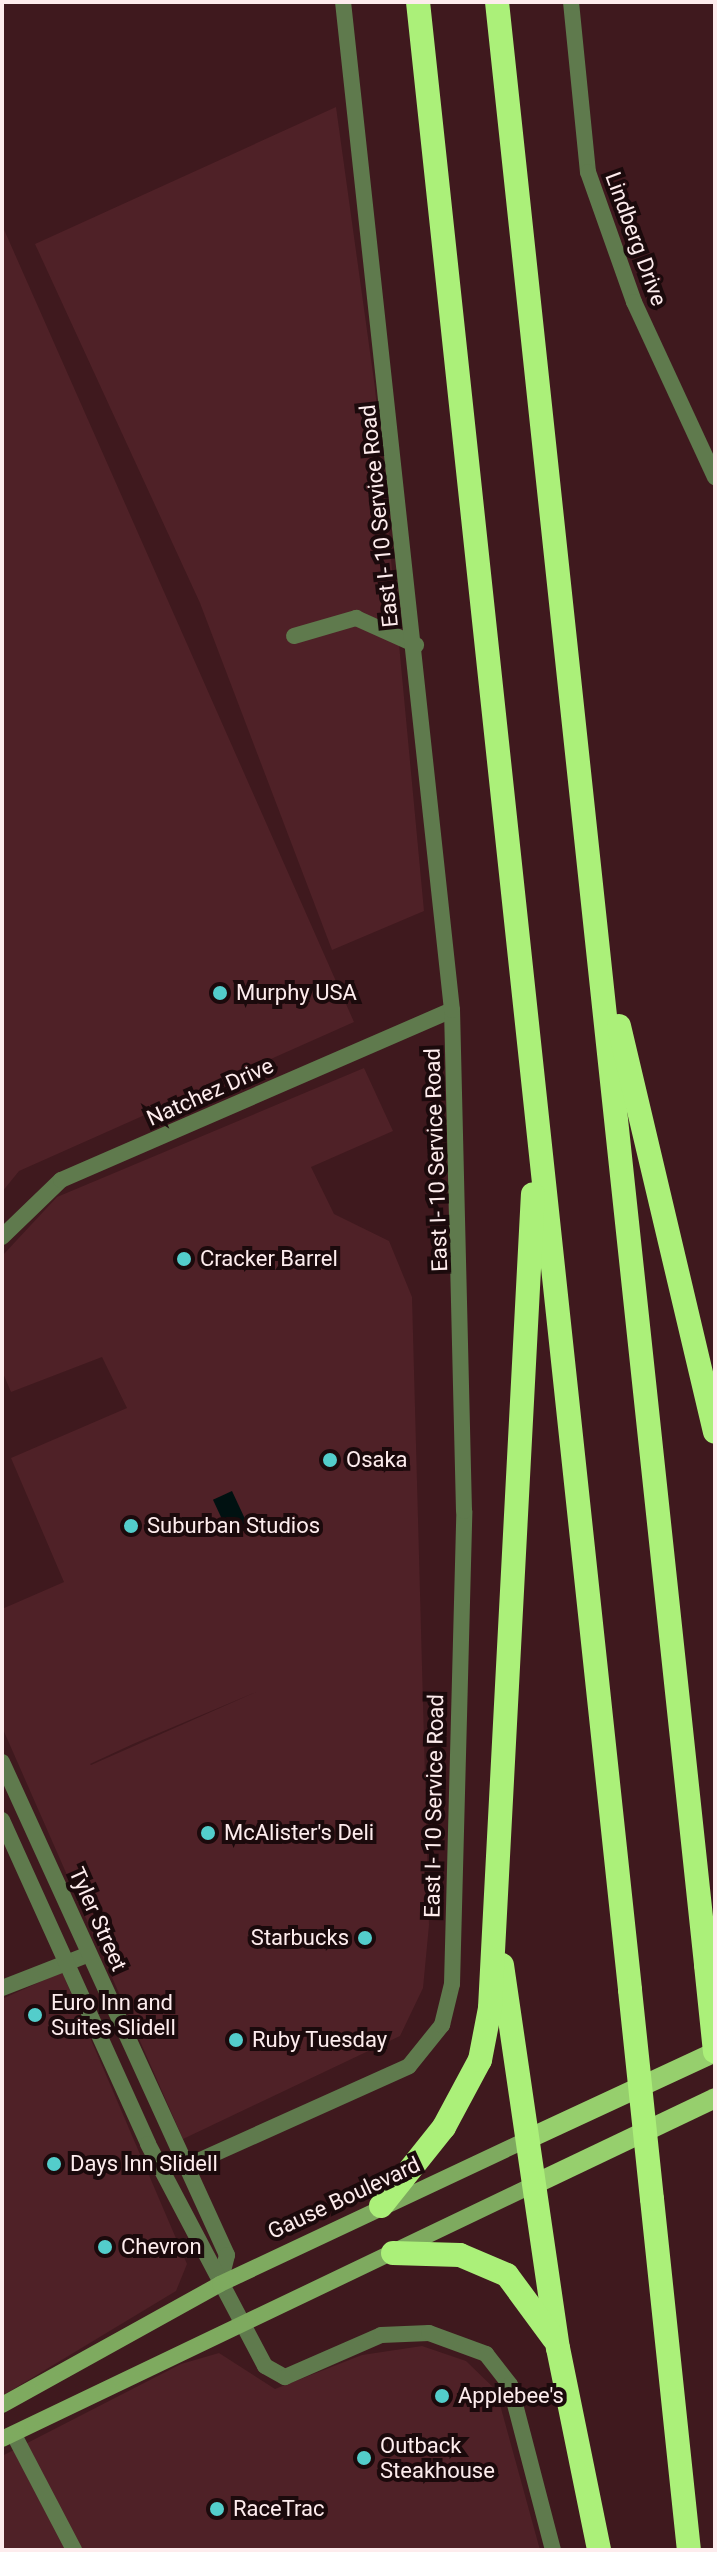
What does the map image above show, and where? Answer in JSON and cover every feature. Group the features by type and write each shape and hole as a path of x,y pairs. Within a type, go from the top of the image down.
{"highway":[{"path":"418,2 689,2550"},
{"path":"497,2 715,2052"},
{"path":"597,933 715,1432"},
{"path":"381,2206 444,2127 480,2060 496,1925 537,1132"},
{"path":"496,1925 537,2183 558,2348 599,2550"},
{"path":"393,2253 460,2255 507,2275 558,2348"}],"main road":[{"name":"Gause Boulevard","path":"2,2405 220,2284 715,2052"},
{"path":"6,2435 243,2326 715,2098"}],"street":[{"name":"East I- 10 Service Road","path":"187,2166 409,2066 442,2025 452,1984 464,1322 452,1010 416,645 343,2"},
{"name":"Lindberg Drive","path":"571,2 588,172 634,302 715,477"},
{"path":"294,636 356,618 416,645"},
{"name":"Natchez Drive","path":"2,1237 61,1180 452,1010"},
{"name":"Tyler Street","path":"2,1762 227,2255 220,2284"},
{"path":"2,1820 66,1963 220,2284 265,2366 285,2377 381,2335 429,2333 486,2354 510,2385 553,2550"},
{"path":"2,1988 89,1954"},
{"path":"6,2435 74,2550"}],"shaded area":[{"path":"336,107 375,388 424,911 332,950 200,603 35,244"},
{"path":"2,225 354,1022 19,1171 2,1192"},
{"path":"364,1068 393,1131 311,1167 334,1214 389,1241 412,1297 429,1925 423,1988 400,2036 183,2139 2,1727 2,1609 64,1582 11,1458 127,1408 102,1357 11,1392 2,1371 2,1256 57,1197","holes":["256,1692 91,1765 133,1744"]},
{"path":"232,1491 249,1528 230,1537 213,1500"},
{"path":"62,1972 187,2264 176,2291 2,2396 2,1999"},
{"path":"422,2346 466,2361 496,2390 540,2550 2,2550 2,2456 181,2364 219,2353 275,2389 362,2355"}],"place":[{"name":"Murphy USA","path":"220,993"},
{"name":"Cracker Barrel","path":"184,1259"},
{"name":"Osaka","path":"330,1460"},
{"name":"Suburban Studios","path":"131,1526"},
{"name":"McAlister's Deli","path":"208,1833"},
{"name":"Starbucks","path":"365,1938"},
{"name":"Euro Inn and Suites Slidell","path":"35,2015"},
{"name":"Ruby Tuesday","path":"236,2040"},
{"name":"Days Inn Slidell","path":"54,2164"},
{"name":"Chevron","path":"105,2247"},
{"name":"Applebee's","path":"442,2396"},
{"name":"Outback Steakhouse","path":"364,2458"},
{"name":"RaceTrac","path":"217,2509"}]}
